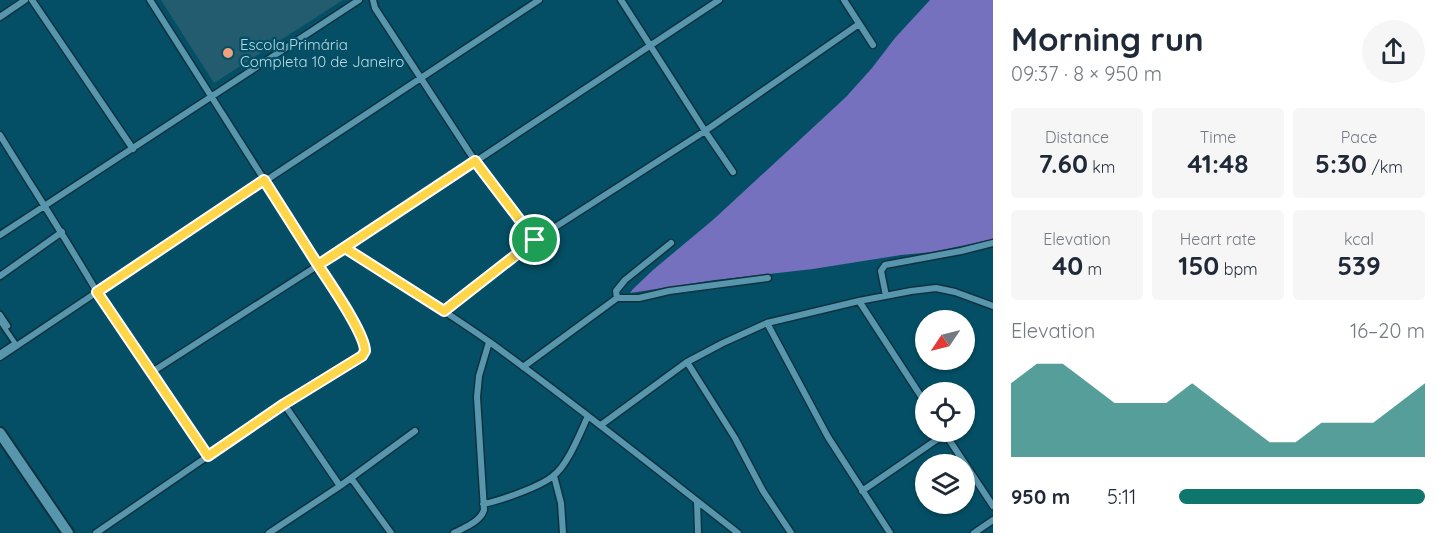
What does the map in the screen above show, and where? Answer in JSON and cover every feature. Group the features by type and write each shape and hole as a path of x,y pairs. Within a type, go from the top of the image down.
{"street":[{"path":"0,17 25,0"},
{"path":"32,0 133,149"},
{"path":"96,533 284,404 362,356 365,351 363,340 345,307 150,0"},
{"path":"0,235 359,0"},
{"path":"374,0 375,8 475,161 535,240"},
{"path":"0,355 539,0"},
{"path":"621,0 733,172"},
{"path":"152,372 345,248 719,0"},
{"path":"844,0 873,45"},
{"path":"444,311 535,240 705,130 859,24"},
{"path":"0,135 97,292 208,456"},
{"path":"0,276 62,232"},
{"path":"616,298 616,291 625,280 671,243"},
{"path":"886,296 881,271 885,265 993,243"},
{"path":"345,248 489,342 738,533"},
{"path":"523,367 616,298 639,298 669,291 768,278"},
{"path":"601,426 687,362 767,323 859,301 936,288 955,292 993,306"},
{"path":"859,301 915,387"},
{"path":"767,323 828,437 890,533"},
{"path":"454,533 478,519 484,510 477,397 479,376 489,342"},
{"path":"687,362 735,438 763,491 791,533"},
{"path":"284,404 340,486"},
{"path":"483,504 496,501 554,476 567,458 588,416"},
{"path":"269,533 340,486 415,431"},
{"path":"0,433 68,533"},
{"path":"862,491 931,442"},
{"path":"950,442 993,506"},
{"path":"554,476 561,503 563,533"},
{"path":"351,478 391,533"},
{"path":"697,501 698,533"},
{"path":"974,533 993,520"}],"lane":[{"path":"0,314 8,326 2,329"},
{"path":"0,321 2,329 15,343 0,355"}],"shaded area":[{"name":"Escola Primária Completa 10 de Janeiro","path":"161,0 343,0 214,83"},
{"path":"930,0 993,0 993,239 933,252 630,293 846,97"}],"place":[{"name":"Escola Primária Completa 10 de Janeiro","path":"228,53"}],"route":[{"path":"535,240 444,311 345,248 318,265 264,180 97,292 208,456 284,404 362,356 365,351 363,340 318,265 475,161 535,240"}]}
